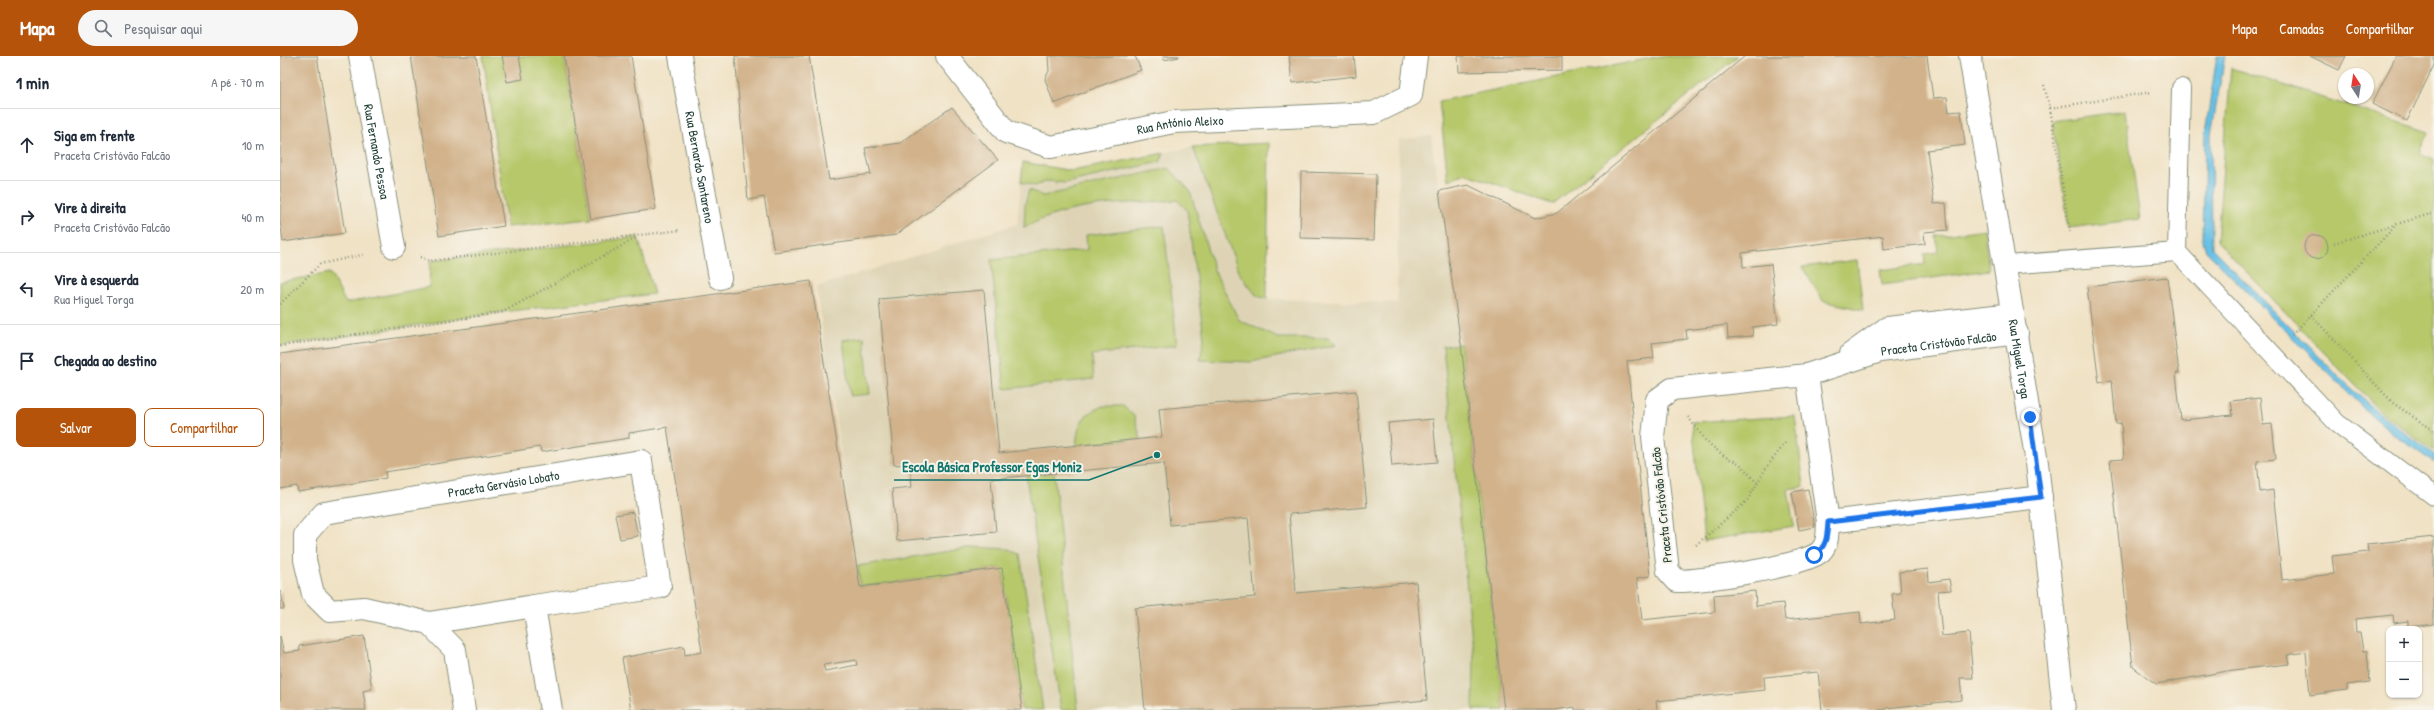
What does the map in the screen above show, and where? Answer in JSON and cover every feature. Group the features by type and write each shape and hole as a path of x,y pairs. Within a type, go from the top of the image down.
{"street":[{"name":"Rua Fernando Pessoa","path":"360,56 394,247"},
{"name":"Rua Bernardo Santareno","path":"680,56 720,278"},
{"name":"Rua António Aleixo","path":"947,56 1006,132 1051,146 1174,122 1374,113 1411,95 1416,56"},
{"name":"Rua Miguel Torga","path":"1970,56 2006,265 2041,497 2064,710"},
{"name":"Praceta Cristóvão Falcão","path":"1807,375 1828,522 1827,540 1821,551 1805,559 1693,581 1677,581 1668,571 1653,437 1657,400 1672,389 1807,375 1880,351 2015,323"},
{"name":"Praceta Gervásio Lobato","path":"641,461 660,587 534,606 429,623 364,608 330,611 313,594 305,560 305,535 324,513 641,461"},
{"path":"1828,522 2041,497"},
{"path":"534,606 550,710"},
{"path":"429,623 455,650 464,710"}],"lane":[{"path":"2181,88 2177,252 2337,423 2434,496"},
{"path":"2006,265 2177,252"}],"path":[{"path":"2044,85 2050,108 2074,259"},
{"path":"2050,108 2181,88"},
{"path":"2334,243 2434,213"},
{"path":"2273,355 2397,224"},
{"path":"280,304 320,264 394,247 430,261 638,237 710,226"},
{"path":"280,346 503,312 638,237"},
{"path":"2312,315 2393,403 2434,431"},
{"path":"1672,389 1676,410 1684,413 1706,441 1724,456 1740,464 1758,484"},
{"path":"1677,581 1690,553 1700,540 1747,501 1766,468 1788,439"}],"shaded area":[{"path":"1431,136 1457,312 1504,710 1022,710 1002,568 860,587 816,287 1017,224 1023,162 1072,171 1193,147 1269,143 1267,299 1397,303 1399,140"}],"green space":[{"path":"483,56 564,56 591,219 507,227"},
{"path":"1661,56 1738,56 1552,204 1465,173 1448,180 1439,101"},
{"path":"2231,68 2338,103 2338,104 2342,104 2429,132 2420,153 2434,159 2434,451 2380,411 2217,241"},
{"path":"2125,111 2140,219 2069,228 2052,121"},
{"path":"1269,143 1267,299 1257,296 1240,275 1193,147"},
{"path":"1164,153 1160,162 1065,183 1048,181 1035,186 1021,182 1023,162 1072,171"},
{"path":"1169,168 1190,191 1214,270 1239,320 1278,338 1328,338 1336,345 1251,362 1200,360 1204,338 1187,210 1177,200 1118,204 1079,209 1042,219 1024,228 1025,204 1029,190 1043,196"},
{"path":"1164,226 1177,345 1092,355 1094,379 1005,389 991,260 1087,250 1086,235"},
{"path":"1984,229 1989,270 1882,285 1880,270 1925,264 1924,254 1938,252 1936,236"},
{"path":"638,237 654,294 503,312 280,346 280,282 330,273 346,303 429,287 430,261"},
{"path":"1857,260 1863,310 1823,301 1802,267"},
{"path":"864,337 870,394 850,396 843,340"},
{"path":"1461,344 1504,710 1473,710 1474,660 1443,346"},
{"path":"1103,406 1123,406 1134,416 1141,439 1076,445 1078,430 1082,420 1096,409"},
{"path":"1795,416 1804,487 1788,489 1794,526 1704,541 1692,422"},
{"path":"1054,473 1078,710 1061,710 1026,476"},
{"path":"974,547 1007,549 1020,554 1043,710 1022,710 1002,568 860,587 858,566"}],"water":[{"path":"2217,56 2225,56 2211,134 2212,248 2348,386 2379,413 2434,454 2434,463 2393,433 2364,409 2206,251 2203,241 2205,134"}],"building":[{"path":"280,56 317,56 345,233 283,242 280,221"},
{"path":"411,56 476,56 504,226 439,236"},
{"path":"502,56 519,56 523,79 507,82"},
{"path":"564,56 631,56 656,209 591,219"},
{"path":"735,56 809,56 829,180 871,174 865,148 900,143 952,107 998,160 896,235 774,252 764,197 748,200"},
{"path":"1048,56 1135,56 1141,70 1054,104 1045,79 1049,71"},
{"path":"1163,56 1179,56 1179,57 1164,60"},
{"path":"1289,56 1354,56 1356,76 1292,83"},
{"path":"1458,56 1562,56 1562,70 1459,72"},
{"path":"1745,56 1927,56 1933,98 1947,97 1949,112 1961,111 1965,145 1927,150 1934,204 1946,203 1948,230 1924,232 1925,244 1884,249 1883,236 1742,253 1743,267 1771,264 1778,324 1752,327 1753,336 1728,338 1727,325 1686,330 1687,339 1652,343 1654,358 1627,361 1650,576 1637,578 1642,620 1715,612 1714,595 1755,591 1756,606 1783,603 1785,620 1860,612 1861,624 1895,620 1892,594 1901,593 1899,572 1928,569 1929,582 1949,579 1951,590 1938,591 1942,636 1969,633 1973,678 1960,678 1962,700 1886,708 1886,710 1822,710 1818,672 1764,677 1765,690 1656,701 1657,710 1575,710 1575,707 1554,710 1504,710 1461,344 1439,191 1468,185 1535,218 1557,213"},
{"path":"2310,56 2346,56 2338,70"},
{"path":"2396,56 2434,56 2434,65 2407,121 2372,104 2374,104 2374,100"},
{"path":"1301,172 1376,174 1374,240 1300,238"},
{"path":"2316,235 2321,236 2327,242 2327,252 2321,258 2316,259 2311,258 2305,252 2304,247 2305,242 2311,236"},
{"path":"2167,277 2179,373 2176,373 2181,420 2233,415 2231,401 2260,398 2263,425 2272,424 2276,459 2257,461 2260,492 2273,490 2282,580 2334,574 2332,556 2368,552 2367,544 2434,537 2434,624 2408,626 2408,621 2394,623 2393,615 2355,619 2356,632 2360,632 2363,651 2367,651 2370,682 2347,685 2347,690 2310,695 2306,652 2287,655 2289,664 2233,670 2156,684 2133,667 2110,460 2124,459 2121,423 2116,424 2112,380 2099,383 2087,287"},
{"path":"811,281 860,587 1002,568 1022,710 631,710 622,658 684,646 685,655 702,652 667,427 629,433 629,438 541,452 540,447 385,472 386,478 298,492 297,486 280,489 280,354","holes":["856,660 857,665 825,671 823,665"]},
{"path":"984,290 999,453 1162,437 1159,409 1356,391 1367,507 1289,514 1296,593 1416,582 1427,700 1319,710 1145,710 1135,608 1255,597 1248,518 1170,525 1164,463 991,479 996,532 897,541 892,489 912,487 910,464 894,465 879,299"},
{"path":"1433,419 1437,462 1392,466 1388,423"},
{"path":"1808,489 1815,527 1799,530 1792,492"},
{"path":"633,512 638,536 620,539 615,515"},
{"path":"281,591 284,609 280,609"},
{"path":"280,636 284,653 300,651 299,646 364,636 372,689 363,691 366,710 280,710"}],"place":[{"name":"Escola Básica Professor Egas Moniz","path":"1157,455"}],"route":[{"path":"1814,555 1821,551 1827,540 1828,522 2041,497 2030,417"}]}
